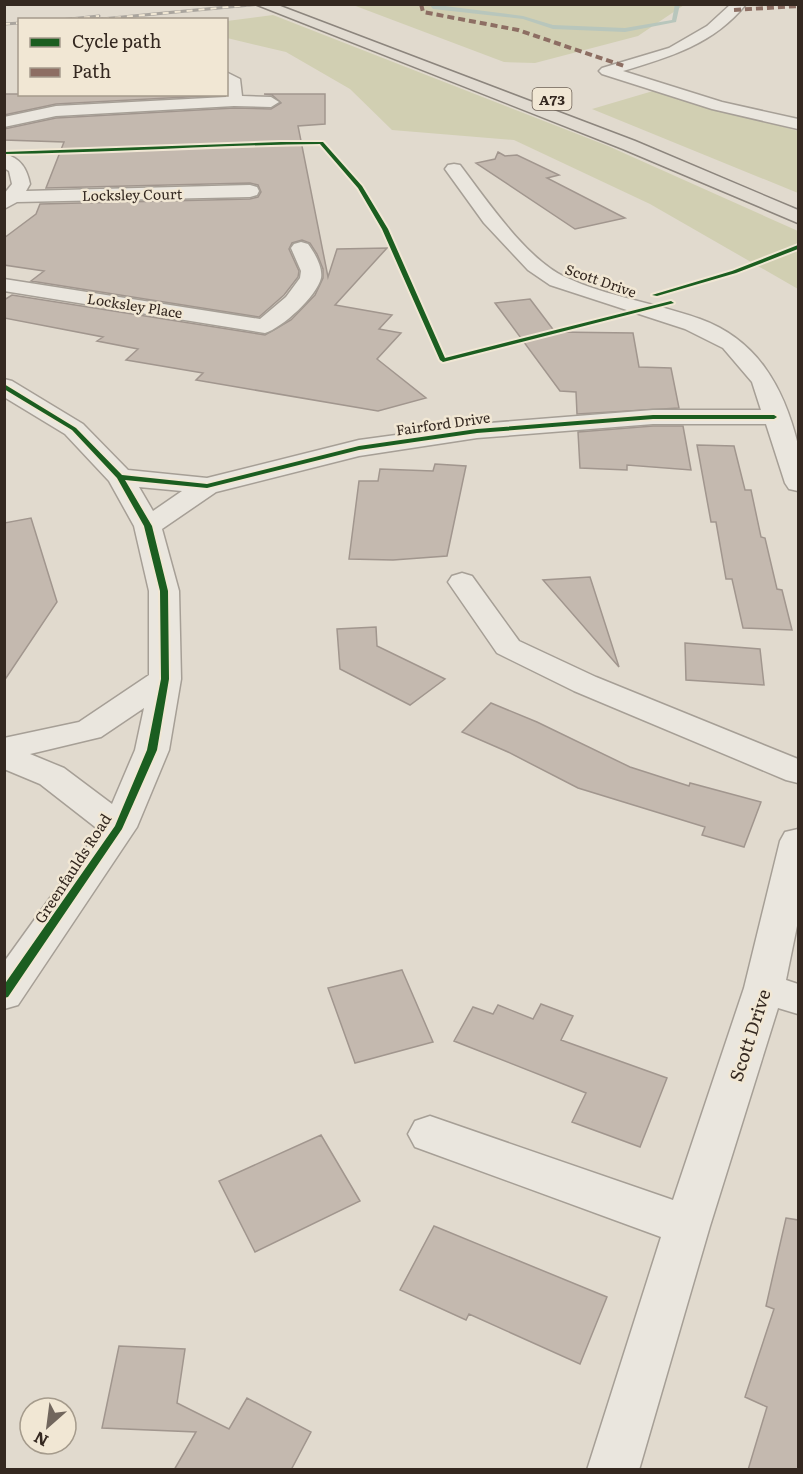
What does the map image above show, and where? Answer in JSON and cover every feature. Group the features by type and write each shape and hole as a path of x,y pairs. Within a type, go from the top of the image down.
{"main road":[{"name":"A73","path":"261,4 629,145 798,217"},
{"name":"A73","path":"304,4 646,135"}],"street":[{"path":"740,4 712,29 674,51 607,71 718,106 798,124"},
{"path":"228,77 232,79 234,101"},
{"path":"4,122 56,111 234,101 272,102"},
{"path":"4,159 18,170 21,184 9,200"},
{"name":"Scott Drive","path":"454,169 491,219 535,266 557,281 693,324 731,343 763,380 798,483"},
{"name":"Locksley Court","path":"9,200 250,191"},
{"name":"Locksley Place","path":"4,285 266,326 292,303 310,281 311,272 301,248"},
{"name":"Greenfaulds Road","path":"4,386 74,429 120,477 148,526 164,591 165,679 152,750 119,827 4,994"},
{"name":"Fairford Drive","path":"120,477 207,486 359,448 477,431 653,417 774,417"},
{"name":"Fairford Drive","path":"148,526 207,486"},
{"path":"462,582 507,647 585,684 798,772"},
{"path":"4,749 89,730 165,679"},
{"path":"4,756 52,776 119,827"},
{"name":"Scott Drive","path":"613,1470 687,1226 781,994 798,841"},
{"path":"430,1134 687,1226"}],"shaded area":[{"path":"353,5 684,5 638,36 535,63 504,62"},
{"path":"273,15 608,146 798,231 798,289 650,204 514,140 392,130 350,89 286,52 228,38 228,21"},
{"path":"653,91 798,131 798,193 592,109"}],"building":[{"path":"4,94 18,94 18,96 205,96 56,104 4,115"},
{"path":"264,94 325,94 325,124 298,126 328,277 337,249 387,248 335,305 392,315 379,329 401,333 377,359 426,398 378,411 196,380 203,373 126,360 138,349 97,341 103,337 4,318 4,300 12,295 265,335 291,320 315,295 323,278 323,269 317,254 310,243 302,240 292,243 289,249 299,271 298,277 284,295 259,317 31,281 44,271 4,265 4,238 36,214 40,204 250,199 258,197 261,192 258,185 250,183 46,188 64,142 4,140 4,129 56,118 234,108 271,109 281,103 272,95"},
{"path":"498,152 505,156 517,155 559,175 547,178 625,218 575,229 476,163 495,159"},
{"path":"530,299 555,332 633,333 639,367 671,368 679,408 577,414 576,392 560,391 495,303"},
{"path":"683,426 691,470 627,465 627,470 580,468 578,432"},
{"path":"697,445 734,446 745,490 751,490 761,537 765,538 777,589 782,590 792,630 743,628 732,579 726,579 716,522 711,522"},
{"path":"435,464 466,466 447,556 393,560 349,559 359,481 378,481 380,469 433,471"},
{"path":"31,518 57,602 4,681 4,523"},
{"path":"590,577 619,667 543,580"},
{"path":"376,627 377,646 445,679 410,705 340,669 337,629"},
{"path":"685,643 760,649 764,685 686,680"},
{"path":"491,703 537,722 630,767 689,786 690,783 761,802 744,847 702,835 705,827 578,788 508,752 462,732"},
{"path":"402,970 433,1042 355,1063 328,988"},
{"path":"541,1004 573,1016 561,1040 667,1078 640,1147 572,1122 586,1093 454,1041 473,1007 493,1014 498,1005 533,1019"},
{"path":"321,1135 360,1201 255,1252 219,1181"},
{"path":"786,1218 798,1220 798,1470 748,1470 767,1407 745,1397 774,1309 766,1306"},
{"path":"434,1226 607,1297 580,1364 469,1314 466,1320 400,1290"},
{"path":"119,1346 185,1349 177,1403 229,1429 247,1398 311,1432 291,1470 174,1470 196,1432 102,1428"}],"waterway":[{"path":"431,4 433,8 523,18 553,27 625,30 674,21 678,4"}],"railway":[{"path":"112,18 260,4"},
{"path":"80,18 99,16"},
{"path":"4,24 18,23"}],"marked path":[{"path":"421,4 423,12 518,30 624,66"},
{"path":"734,10 798,6"}],"cycle path":[{"path":"4,153 321,143 360,187 385,229 443,360 671,303"},
{"path":"655,295 734,272 798,247"},
{"path":"4,386 74,429 120,477 148,526 164,591 165,679 152,750 119,827 4,994"},
{"path":"120,477 207,486 359,448 477,431 653,417 774,417"}]}
